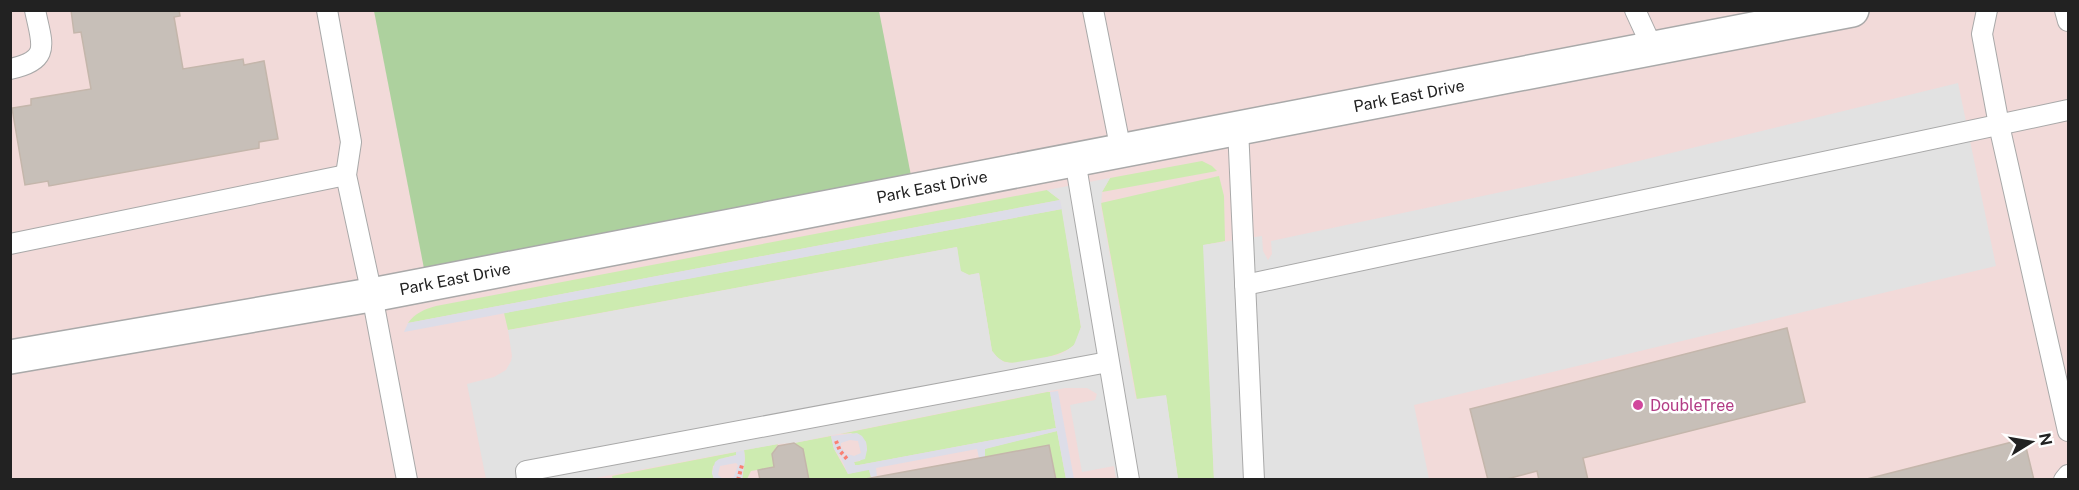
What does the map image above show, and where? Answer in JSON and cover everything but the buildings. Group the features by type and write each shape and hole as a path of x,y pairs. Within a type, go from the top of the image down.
{"street":[{"name":"Park East Drive","path":"10,357 372,295 1852,10"}],"lane":[{"path":"10,69 28,65 38,58 43,46 35,10"},
{"path":"327,10 351,142 346,175 372,295 407,480"},
{"path":"1093,10 1121,151"},
{"path":"1635,10 1653,49"},
{"path":"1987,10 1982,34 1999,125 2068,431"},
{"path":"2065,10 2068,21"},
{"path":"1245,285 2068,110"},
{"path":"1238,128 1254,480"},
{"path":"1075,160 1129,480"},
{"path":"10,244 346,175"},
{"path":"527,480 526,471 1108,362"},
{"path":"2064,480 2068,475"}],"path":[{"path":"836,441 840,451 847,459"},
{"path":"738,480 741,465"}],"shaded area":[{"path":"11,11 2068,11 2068,479 11,479"},
{"path":"1958,83 1996,266 1414,405 1429,479 1214,480 1203,245 1262,236 1263,251 1268,260 1272,254 1271,241 1581,175"},
{"path":"1110,178 1102,192 1101,207 1136,399 1166,395 1178,479 1116,479 1114,466 1082,472 1070,405 1095,400 1097,394 1087,388 1065,388 794,443 590,479 486,479 467,384 494,377 506,370 512,356 508,330 957,247 961,271 969,275 979,273 992,351 997,357 1004,362 1012,363 1058,355 1074,345 1081,327 1060,200 1047,190"},
{"path":"1060,200 1062,209 404,332 408,323"},
{"path":"1058,391 1074,479 1066,479 1057,431 985,449 985,457 979,458 977,449 876,468 877,476 871,477 869,470 848,474 841,458 847,454 854,456 861,453 858,441 850,440 841,443 846,453 840,457 834,449 831,436 857,433 862,436 867,450 865,459 854,462 855,465 859,465 1056,428 1050,392"},
{"path":"744,450 742,479 724,479 734,477 738,465 736,463 720,466 718,475 723,479 714,479 712,473 715,462"}],"green space":[{"path":"374,11 879,11 914,191 427,284"},
{"path":"1202,161 1217,171 1102,192 1110,178"},
{"path":"1219,176 1224,196 1225,241 1204,245 1214,479 1178,479 1166,396 1137,400 1101,203"},
{"path":"1047,190 1060,200 408,323 420,312 436,306"},
{"path":"1062,209 1081,327 1074,345 1069,349 1031,361 1012,363 1004,361 992,351 979,273 969,275 960,271 957,247 508,330 504,313"},
{"path":"1050,392 1056,428 859,465 855,465 854,462 860,461 867,450 866,442 851,433 840,434"},
{"path":"1057,431 1066,479 1056,479 1049,445 985,457 984,449"},
{"path":"831,436 834,449 848,474 869,469 871,477 860,480 809,479 803,450 794,443"},
{"path":"778,444 772,454 774,467 751,471 747,479 742,480 744,450"},
{"path":"736,452 736,455 724,458 713,466 714,479 613,480 612,476"}],"place":[{"name":"DoubleTree","path":"1638,405"}]}
